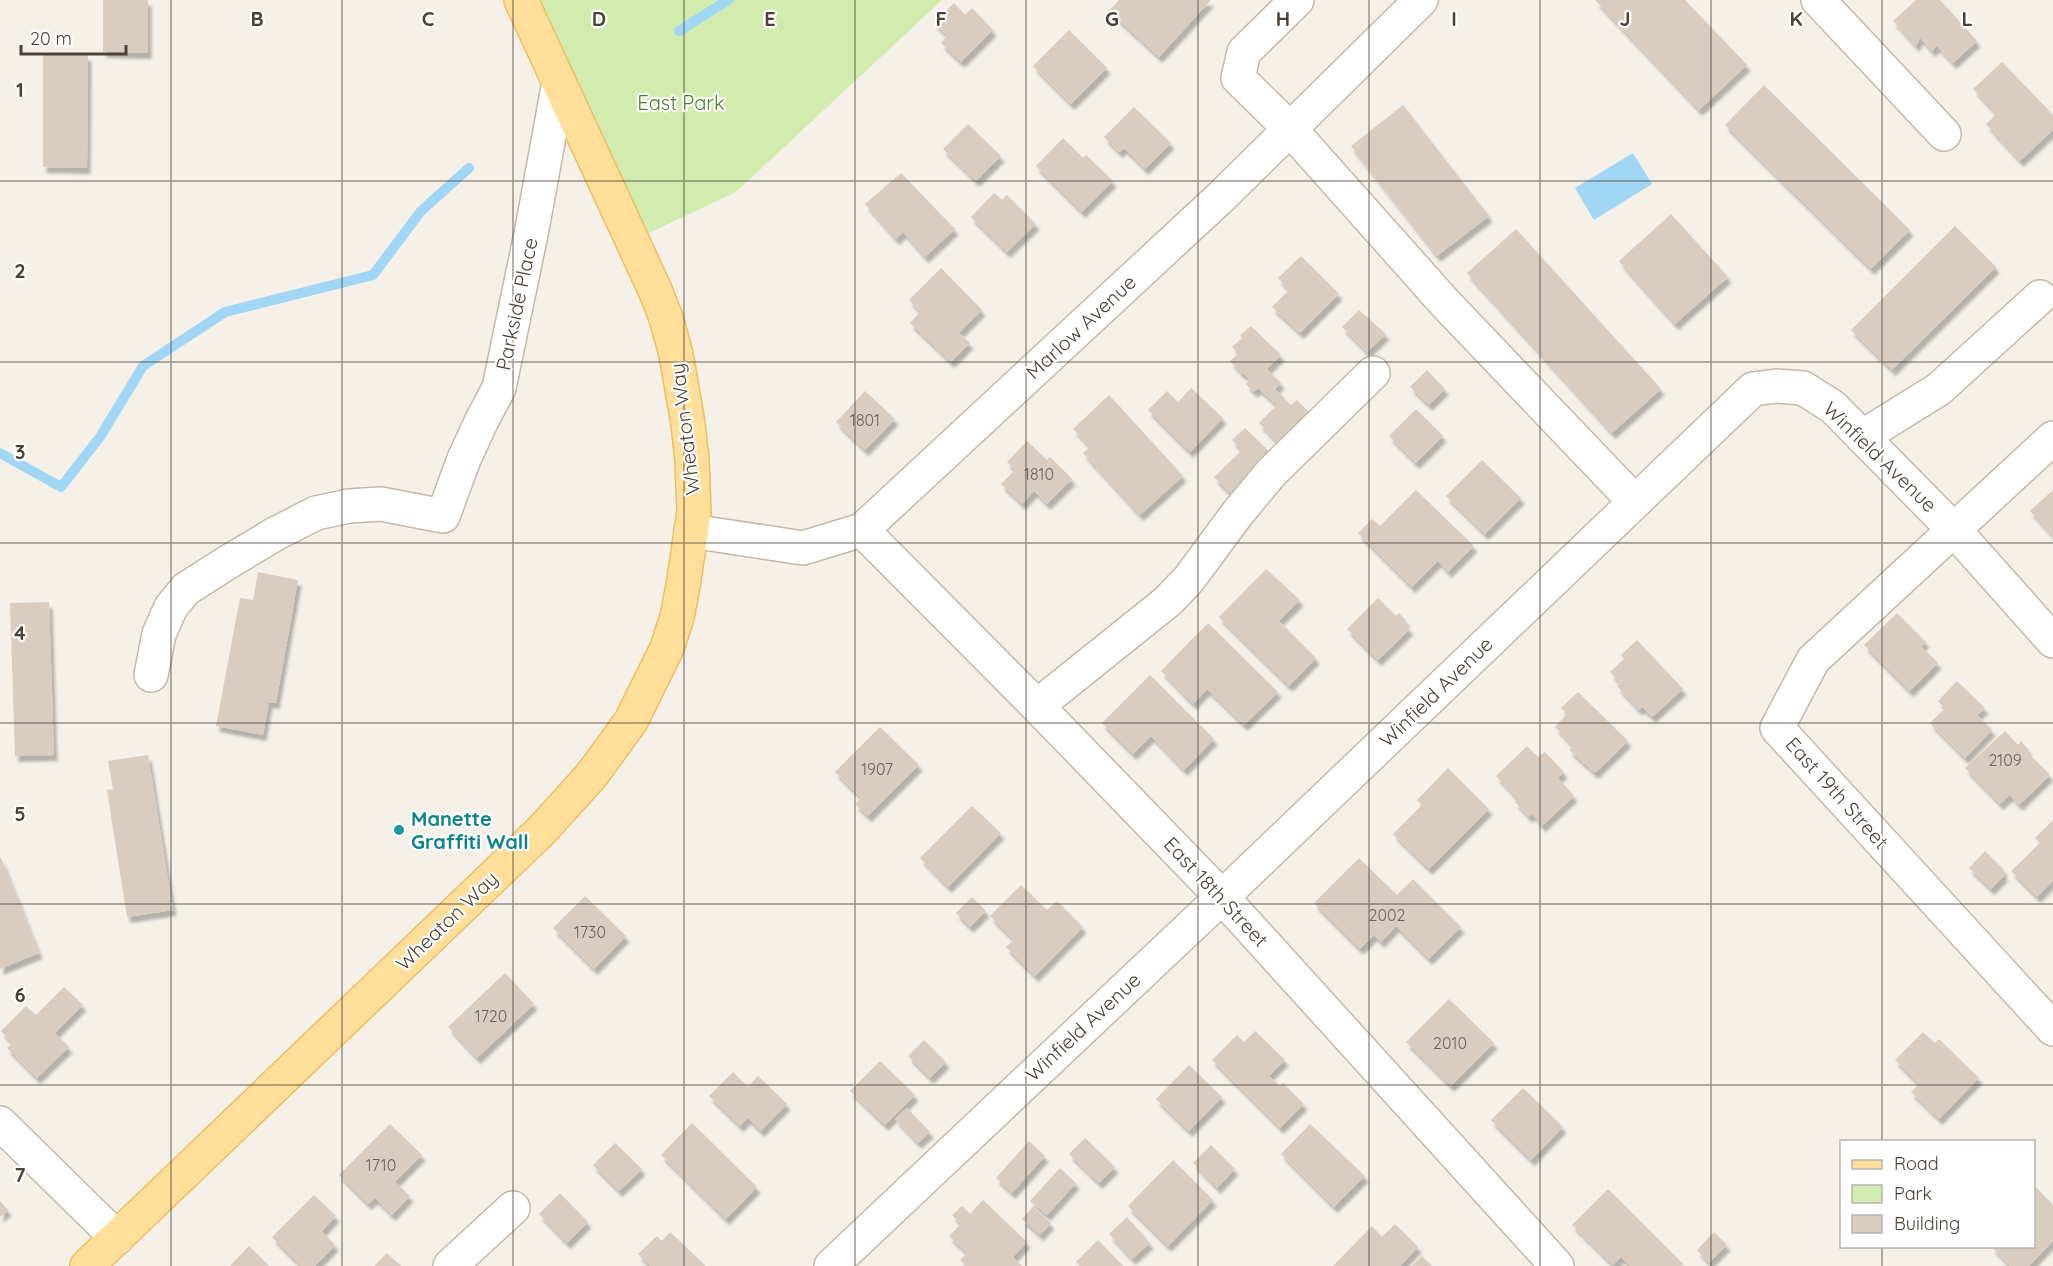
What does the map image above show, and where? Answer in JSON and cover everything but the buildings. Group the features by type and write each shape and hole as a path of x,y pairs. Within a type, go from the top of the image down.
{"main road":[{"name":"Wheaton Way","path":"87,1266 543,830 591,776 631,721 667,648 681,596 694,494 688,424 676,354 666,318 521,0"}],"street":[{"path":"1297,0 1244,52 1238,78 1290,129 1444,303 1635,502"},
{"name":"Marlow Avenue","path":"691,531 803,548 862,530 1222,196 1421,0"},
{"path":"1818,0 1944,134"},
{"name":"Parkside Place","path":"151,675 159,634 171,607 186,590 275,534 316,513 349,506 381,504 443,516 464,459 500,388 559,82"},
{"path":"1862,436 1939,389 2040,297"},
{"path":"1037,706 1168,601 1189,579 1237,514 1271,473 1373,373"},
{"name":"Winfield Avenue","path":"831,1266 1222,897 1753,388 1777,386 1803,388 1833,407 1954,531 2053,641"},
{"path":"1954,531 2053,438"},
{"name":"East 18th Street","path":"862,530 1222,897 1557,1266"},
{"name":"East 19th Street","path":"1954,531 1813,660 1777,728 2053,1029"},
{"path":"0,1123 117,1238"},
{"path":"450,1266 513,1208"}],"green space":[{"name":"East Park","path":"521,0 942,0 736,192 632,241"}],"water":[{"path":"1633,153 1652,184 1594,220 1575,188"}],"waterway":[{"path":"679,31 728,0"},
{"path":"0,453 61,487 100,437 143,366 225,312 373,275 421,211 469,168"}],"place":[{"name":"Manette Graffiti Wall","path":"399,830"}]}
